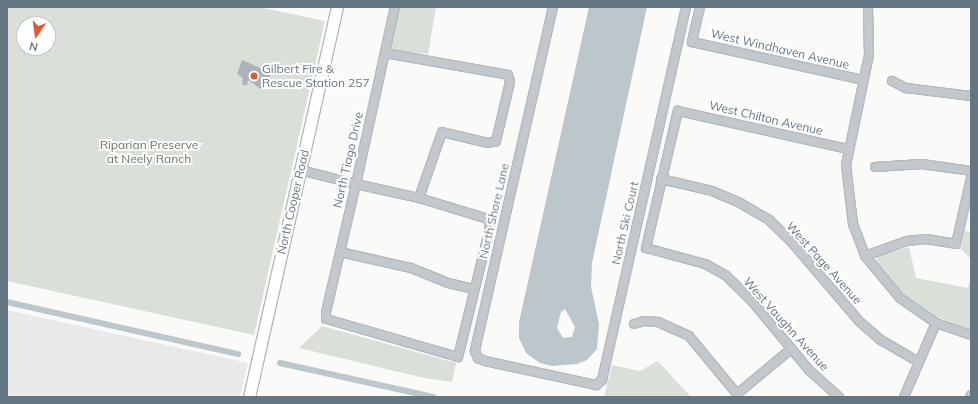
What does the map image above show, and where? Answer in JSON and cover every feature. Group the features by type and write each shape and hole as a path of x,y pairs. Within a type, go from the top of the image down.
{"main road":[{"name":"North Cooper Road","path":"249,397 337,7"}],"street":[{"name":"North Tiago Drive","path":"395,7 326,319 458,357 474,289"},
{"name":"North Shore Lane","path":"540,373 485,361 478,358 475,351 553,7"},
{"name":"North Ski Court","path":"540,373 593,385 602,380 686,7"},
{"name":"West Windhaven Avenue","path":"700,7 692,42 864,80"},
{"path":"868,7 870,37 864,80 848,149 846,165 849,208 865,256 900,298 936,323 971,335"},
{"path":"384,54 508,75 510,82 496,141 488,143 442,132 419,198"},
{"path":"892,81 906,88 971,96"},
{"name":"West Chilton Avenue","path":"661,179 678,110 848,149"},
{"path":"875,167 922,164 971,171"},
{"path":"300,170 419,198 488,219 490,227 474,289 448,283 411,268 340,252"},
{"path":"865,256 907,241 926,239 956,244 971,178"},
{"name":"West Vaughn Avenue","path":"661,179 646,248 705,264 725,275 751,300 790,350 840,397"},
{"name":"West Page Avenue","path":"661,179 712,191 740,203 769,220 789,239 860,322 881,340 917,361"},
{"path":"634,324 644,320 658,322 689,336 737,394 790,350"},
{"path":"904,397 917,361 936,323"}],"shaded area":[{"path":"589,7 647,7 592,263 591,287 599,324 597,349 587,360 577,364 552,366 540,363 526,353 519,338 519,322","holes":["565,309 575,327 572,337 563,338 557,328 561,312"]},
{"path":"7,310 248,363 240,397 7,397"}],"green space":[{"name":"Riparian Preserve at Neely Ranch","path":"7,7 259,7 325,21 254,335 7,281"},
{"path":"400,7 436,7 428,54 390,50"},
{"path":"965,231 971,232 971,259 961,249"},
{"path":"909,247 916,278 968,288 971,277 971,330 930,314 906,298 875,264 878,256"},
{"path":"322,326 456,363 452,382 424,378 299,348"},
{"path":"658,361 691,397 604,397 612,365 640,371"}],"building":[{"name":"Gilbert Fire & Rescue Station 257","path":"242,60 272,73 261,89 248,80 247,86 242,84 243,78 237,74"}],"waterway":[{"path":"7,302 238,354"},
{"path":"280,363 433,397"}],"place":[{"name":"Gilbert Fire & Rescue Station 257","path":"254,76"}]}
